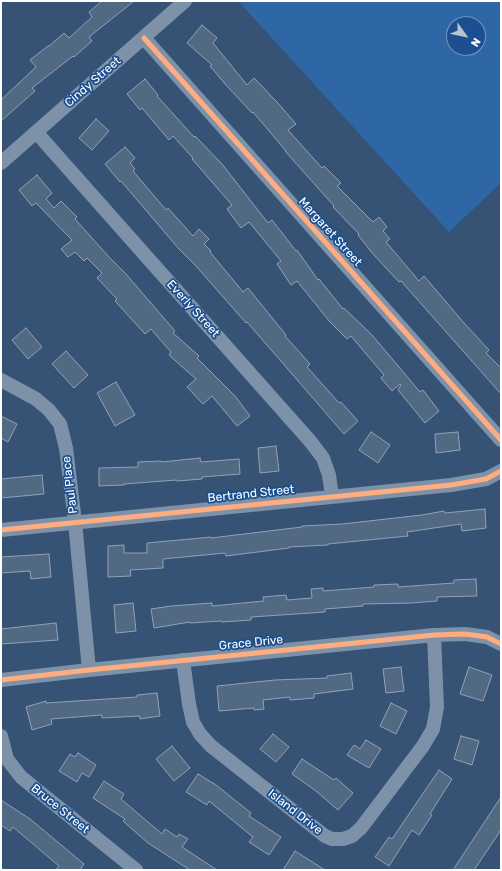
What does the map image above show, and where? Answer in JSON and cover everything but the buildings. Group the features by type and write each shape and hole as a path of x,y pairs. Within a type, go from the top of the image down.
{"street":[{"name":"Cindy Street","path":"1,163 185,1"},
{"name":"Margaret Street","path":"144,38 501,440"},
{"name":"Everly Street","path":"36,132 310,440 323,458 329,475 332,496"},
{"name":"Paul Place","path":"1,380 36,398 49,410 60,424 66,448 75,522 89,670"},
{"name":"Bertrand Street","path":"1,530 476,481 486,479 501,471"},
{"name":"Grace Drive","path":"1,680 434,635 465,634 488,637 501,644"},
{"name":"Island Drive","path":"183,660 193,722 200,734 211,746 325,836 332,839 343,839 352,836 361,828 423,746 433,729 437,707 434,635"},
{"name":"Bruce Street","path":"1,736 7,759 21,777 136,870"}],"shaded area":[{"path":"238,1 501,1 501,183 449,232"}],"cycle path":[{"path":"144,38 501,440"},
{"path":"1,530 451,485 486,479 501,471"},
{"path":"1,680 434,635 465,634 487,637 501,644"}]}
